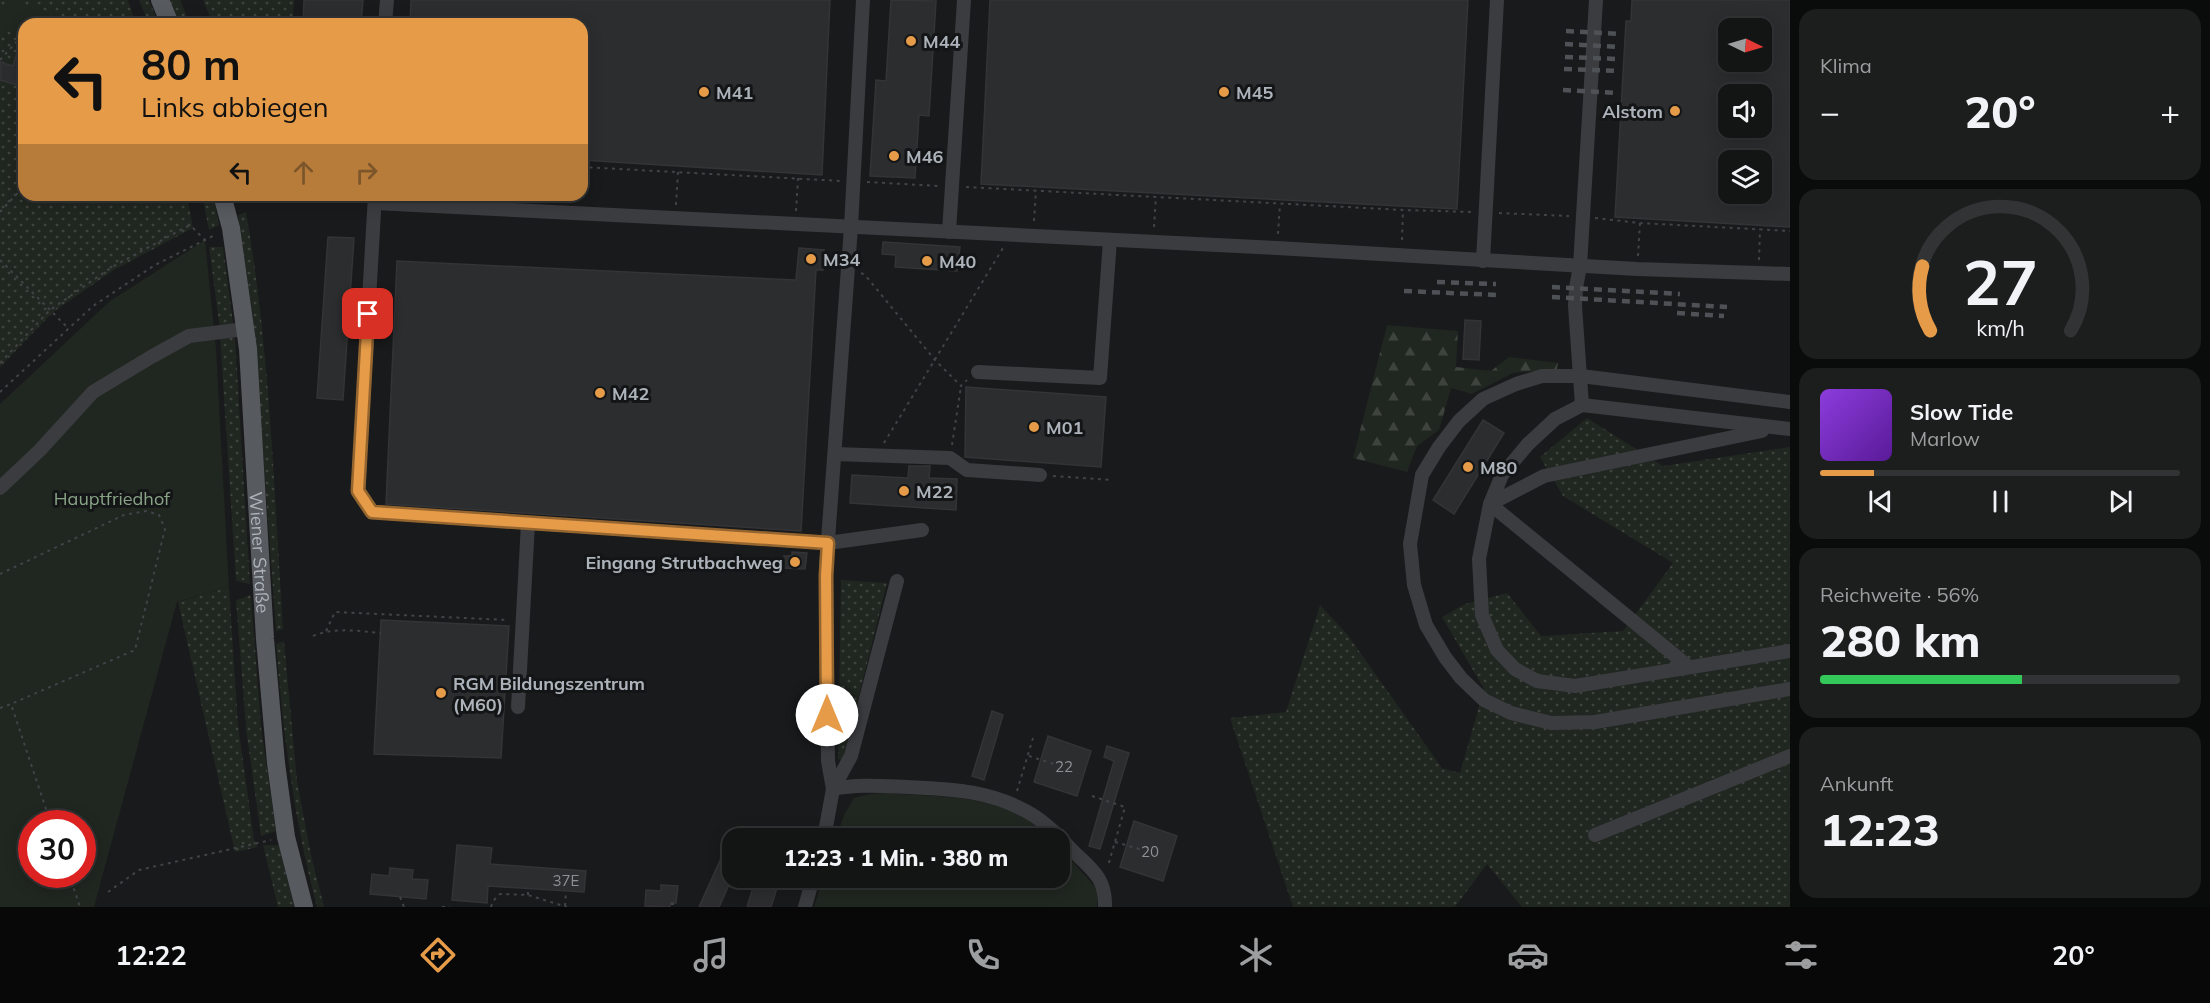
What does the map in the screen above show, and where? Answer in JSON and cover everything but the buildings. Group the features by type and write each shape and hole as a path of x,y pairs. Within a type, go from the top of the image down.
{"main road":[{"path":"160,0 168,18"},
{"name":"Wiener Straße","path":"224,201 231,228 245,329 265,639 276,763 286,837 304,907"}],"street":[{"path":"386,18 387,0"},
{"path":"834,789 828,761 826,567 851,227 864,0"},
{"path":"949,232 964,0"},
{"path":"1483,261 1497,0"},
{"path":"1582,405 1575,306 1580,266 1596,0"},
{"path":"375,201 358,491 372,512 828,543 922,530"},
{"path":"437,201 676,218 1277,248 1637,269 1790,274"},
{"path":"978,372 1100,378 1110,240"},
{"path":"0,488 40,450 93,392 189,336 245,329"},
{"path":"1790,402 1581,376 1542,376 1516,384 1483,399 1459,420 1439,447 1422,475 1410,543 1414,585 1426,625 1445,657 1461,678 1484,700 1511,713 1551,723 1595,722 1790,689"},
{"path":"1783,429 1582,405 1556,419 1528,444 1502,475 1490,504 1479,559 1482,615 1497,650 1515,669 1537,681 1575,686 1790,651"},
{"path":"1490,504 1544,476 1783,429"},
{"path":"835,454 950,458 967,470 1040,475"},
{"path":"1490,504 1689,667"},
{"path":"518,706 528,523"},
{"path":"826,828 834,789 851,756 897,581"},
{"path":"1595,835 1790,756"},
{"path":"834,789 856,785 963,789 1013,805 1032,814 1094,871 1106,891 1105,907"},
{"path":"805,907 810,888"}],"path":[{"path":"0,60 18,40"},
{"path":"588,167 1280,204 1583,217 1640,223 1790,231"},
{"path":"676,218 678,172"},
{"path":"795,224 798,178"},
{"path":"1033,236 1036,191"},
{"path":"0,212 18,192"},
{"path":"1153,242 1156,197"},
{"path":"1277,248 1280,204"},
{"path":"1401,256 1403,210"},
{"path":"1637,269 1640,223"},
{"path":"0,363 50,310 112,267 188,226 205,240"},
{"path":"0,392 93,306 155,265 231,228"},
{"path":"1759,272 1760,229"},
{"path":"876,456 1011,235"},
{"path":"0,260 68,328"},
{"path":"848,266 866,275 935,360 961,386"},
{"path":"950,458 961,386 978,372"},
{"path":"1040,475 1113,480"},
{"path":"0,574 124,515 146,511 159,515 165,529 135,650 0,708"},
{"path":"326,631 335,612 523,620"},
{"path":"313,636 326,631 381,633"},
{"path":"11,704 46,810"},
{"path":"1013,805 1033,738"},
{"path":"1028,755 1057,765"},
{"path":"1092,796 1125,807 1102,885"},
{"path":"108,892 139,870 286,837"},
{"path":"1115,842 1143,850"},
{"path":"74,888 80,907"},
{"path":"528,888 528,895"},
{"path":"491,907 500,894 528,895 566,906 566,891"},
{"path":"400,897 404,907"},
{"path":"671,904 674,904 674,907"},
{"path":"442,907 450,907"}],"green space":[{"path":"0,0 128,0 134,18 18,18 18,201 188,201 193,228 114,270 53,312 0,367"},
{"path":"10,0 57,16 56,18 18,18 18,35 0,29 0,10"},
{"path":"139,0 149,0 156,18 146,18"},
{"path":"169,0 180,0 188,18 176,18"},
{"path":"203,0 294,0 293,18 210,18"},
{"path":"203,201 214,201 219,225 209,230"},
{"path":"246,212 261,315 270,419 283,629 276,631 253,316 238,215"},
{"name":"Hauptfriedhof","path":"205,240 216,348 229,587 177,602 94,907 0,907 0,404 110,301"},
{"path":"209,247 223,247 233,323 220,330"},
{"path":"1387,325 1458,331 1456,367 1491,371 1509,357 1558,363 1557,369 1513,373 1472,394 1451,388 1439,430 1417,446 1407,472 1353,458"},
{"path":"220,337 235,338 250,584 236,581"},
{"path":"1587,418 1663,466 1790,447 1790,907 1522,907 1487,864 1455,907 1293,907 1230,718 1286,712 1320,605 1347,634 1442,768 1460,773 1484,689 1442,617 1465,604 1507,593 1541,636 1623,631 1673,563 1563,496 1540,457"},
{"path":"841,580 887,583 843,760 838,759"},
{"path":"229,587 238,725 254,840 258,847 235,852 178,602"},
{"path":"251,595 261,727 276,831 261,836 246,729 236,600"},
{"path":"284,641 297,781 311,855 324,907 317,907 290,777 276,644"},
{"path":"870,794 941,796 978,801 1012,812 1037,828 839,828 854,798"},
{"path":"263,845 279,845 294,907 278,907"},
{"path":"1070,859 1099,891 1097,907 814,907 820,888 1070,888"}],"railway":[{"path":"1566,31 1621,34"},
{"path":"1565,44 1619,47"},
{"path":"1565,57 1617,59"},
{"path":"1564,69 1620,71"},
{"path":"1563,90 1619,93"},
{"path":"1437,282 1496,284"},
{"path":"1552,287 1680,294"},
{"path":"1404,291 1497,295"},
{"path":"1552,297 1727,307"},
{"path":"1677,313 1724,316"}],"place":[{"name":"M44","path":"911,41"},
{"name":"M41","path":"704,92"},
{"name":"M45","path":"1224,92"},
{"name":"Alstom","path":"1675,111"},
{"name":"M46","path":"894,156"},
{"name":"M34","path":"811,259"},
{"name":"M40","path":"927,261"},
{"name":"M42","path":"600,393"},
{"name":"M01","path":"1034,427"},
{"name":"M80","path":"1468,467"},
{"name":"M22","path":"904,491"},
{"name":"Eingang Strutbachweg","path":"795,562"},
{"name":"RGM Bildungszentrum (M60)","path":"441,693"}],"route":[{"path":"368,314 358,491 372,512 828,543 826,576 827,715"}]}
